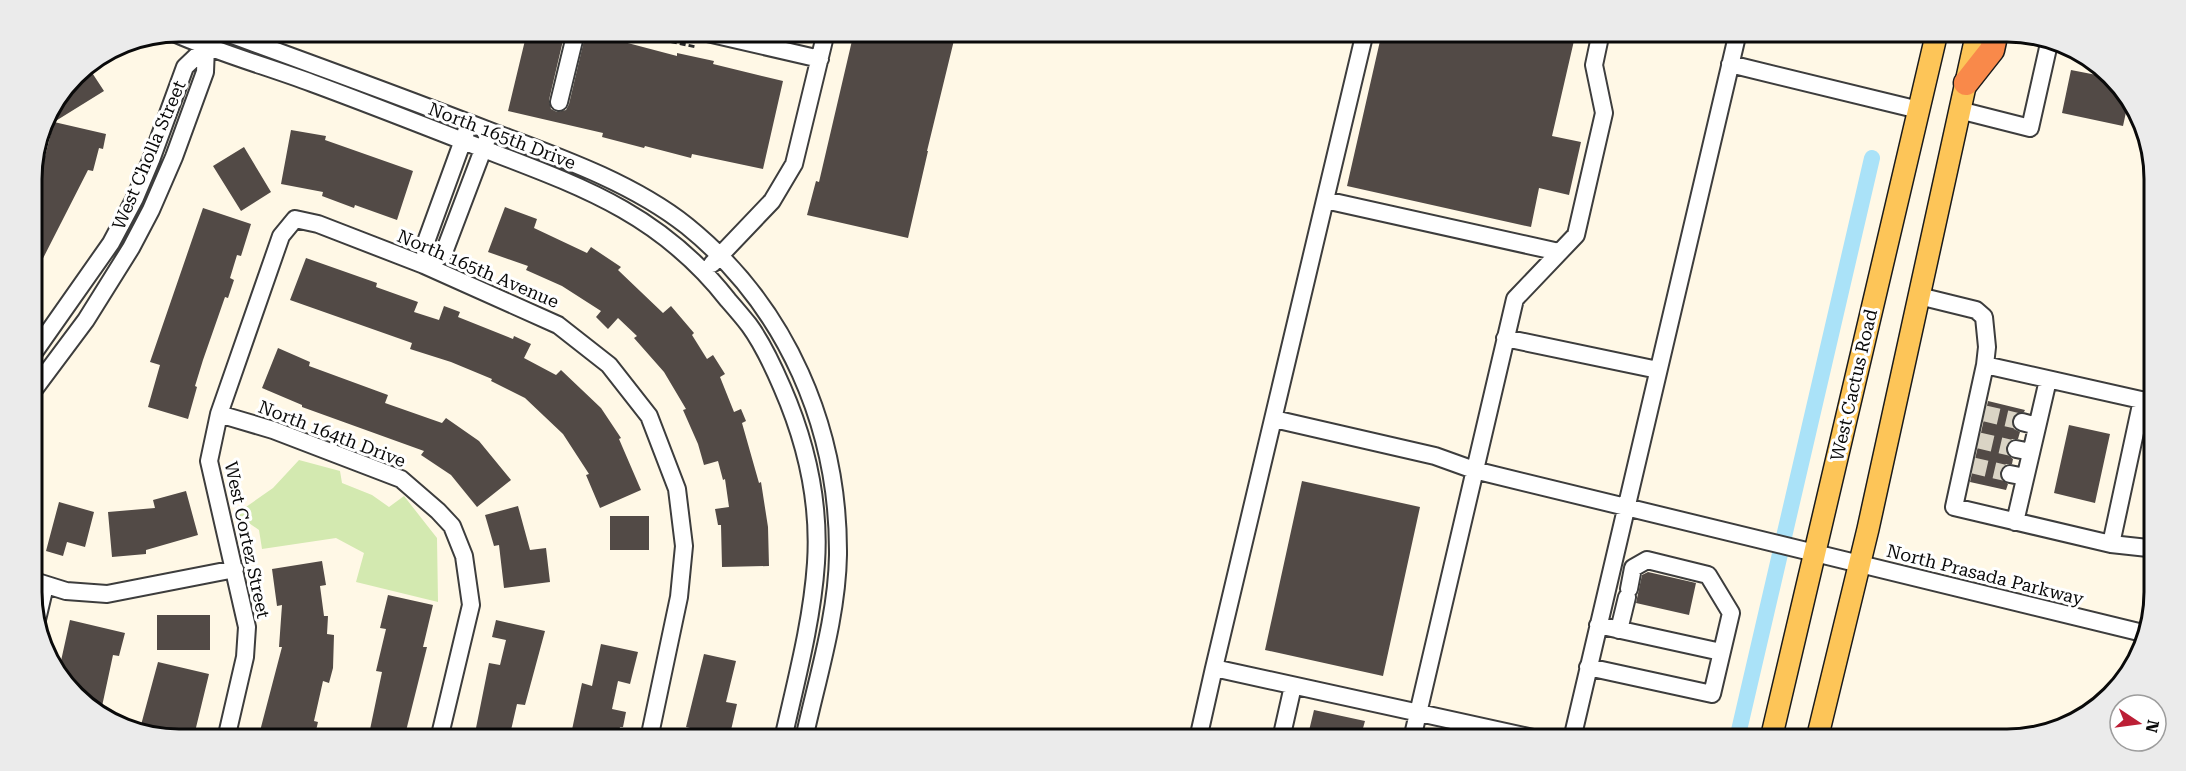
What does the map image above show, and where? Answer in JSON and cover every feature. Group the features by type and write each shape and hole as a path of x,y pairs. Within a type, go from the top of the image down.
{"highway":[{"path":"1966,82 1992,50 1994,42"}],"main road":[{"name":"West Cactus Road","path":"1773,729 1935,42"},
{"path":"1819,729 1859,564 1975,42"}],"street":[{"name":"North 165th Drive","path":"195,42 312,83 567,181 628,212 676,245 705,271 749,325 765,352 801,434 813,494 816,561 811,613 785,729"},
{"name":"West Cholla Street","path":"42,341 111,243 135,198 185,67 209,42"},
{"name":"North 165th Drive","path":"251,42 574,164 637,194 686,225 749,288 800,369 817,414 827,452 837,521 838,558 830,624 806,729"},
{"path":"559,102 574,42"},
{"path":"746,42 820,59"},
{"path":"705,271 772,201 794,164 824,42"},
{"path":"1200,729 1363,42"},
{"path":"1414,729 1515,299 1576,235 1604,113 1594,65 1599,42"},
{"path":"1574,729 1736,42"},
{"name":"West Cholla Street","path":"42,379 86,320 131,248 151,210 174,157 205,72 206,47"},
{"path":"1959,110 2030,128 2048,49"},
{"path":"1730,64 1919,110"},
{"path":"424,265 427,239 469,123"},
{"path":"424,265 443,255 490,131"},
{"path":"1324,200 1559,252"},
{"name":"North 165th Avenue","path":"295,219 318,224 424,265 558,325 609,365 649,416 677,489 684,546 679,597 651,729"},
{"name":"West Cortez Street","path":"229,729 245,657 247,627 209,461 219,414 280,236 295,219"},
{"path":"1919,296 1976,310 1984,317 1987,347 1979,412 1954,507 2111,544 2144,548"},
{"path":"1505,338 1658,370"},
{"path":"1985,365 2144,401"},
{"path":"2015,522 2018,476 2023,451 2030,424 2048,380"},
{"path":"2111,544 2144,409"},
{"name":"North 164th Drive","path":"219,414 273,430 401,479 452,526 464,556 471,605 442,729"},
{"name":"North Prasada Parkway","path":"1274,419 1435,456 1474,470 2138,632"},
{"path":"1588,667 1712,694 1731,613 1708,574 1647,560 1633,568 1619,630"},
{"path":"42,584 66,591 107,594 235,569"},
{"path":"1598,625 1721,652"},
{"path":"1214,668 1490,729"},
{"path":"1283,729 1293,686"}],"path":[{"path":"672,42 704,49"}],"green space":[{"path":"299,460 340,471 342,483 372,495 389,507 404,496 437,538 438,602 356,582 364,553 336,538 262,549 259,530 236,514 273,488"}],"building":[{"path":"525,42 563,42 549,100 551,109 557,112 566,110 569,104 584,42 624,42 677,56 677,53 714,61 713,64 783,81 763,169 692,154 691,158 645,146 644,148 602,137 603,133 508,111"},
{"path":"852,42 954,42 908,238 807,215 816,181 819,182"},
{"path":"1380,42 1574,42 1552,136 1581,142 1569,195 1539,188 1531,227 1347,186"},
{"path":"2071,70 2096,75 2116,96 2126,111 2123,126 2062,113"},
{"path":"92,73 104,91 55,122 70,96"},
{"path":"54,122 106,134 103,149 99,148 93,171 88,170 42,260 42,170"},
{"path":"291,130 326,136 325,140 413,171 397,220 322,196 323,192 281,184"},
{"path":"244,147 271,192 241,211 213,166"},
{"path":"505,207 537,219 534,228 587,253 591,247 621,267 618,270 663,313 671,306 694,333 692,335 707,359 713,355 725,374 720,377 734,412 741,409 746,421 742,423 759,483 761,482 768,527 769,566 722,567 721,525 718,525 715,509 729,507 725,479 723,480 718,461 704,465 698,444 683,410 686,409 664,372 634,338 637,336 618,318 608,329 596,317 601,311 562,286 526,270 528,266 488,252"},
{"path":"203,208 251,224 241,256 237,255 230,278 234,280 228,298 225,297 203,360 188,419 148,407 160,365 150,362"},
{"path":"306,258 377,283 376,287 418,302 414,312 439,320 444,306 460,312 458,317 531,344 524,358 556,375 561,370 601,408 621,438 619,439 641,490 600,508 586,475 589,474 563,434 525,398 491,381 492,379 451,362 410,349 412,343 290,300"},
{"path":"278,348 310,362 309,366 388,395 385,403 442,423 446,418 479,441 511,480 477,507 451,475 421,455 424,451 302,407 302,405 262,388"},
{"path":"1988,401 2025,410 2015,414 2012,420 2014,429 2020,432 2018,439 2012,439 2006,446 2006,453 2013,459 2012,464 2006,464 2000,471 2000,478 2008,484 2006,490 1970,482"},
{"path":"2069,425 2110,434 2095,503 2054,493"},
{"path":"1302,481 1420,507 1383,676 1265,650"},
{"path":"186,491 198,535 146,550 146,554 112,557 108,512 155,508 153,500"},
{"path":"59,502 94,512 85,547 67,542 63,556 46,551"},
{"path":"518,506 530,550 546,548 550,582 504,588 499,545 494,546 485,515"},
{"path":"610,516 649,516 649,550 610,550"},
{"path":"322,561 326,585 320,586 324,616 328,616 327,634 334,635 333,668 329,683 323,681 314,721 318,722 316,729 261,729 282,647 279,647 282,605 277,606 272,569"},
{"path":"1648,572 1696,583 1689,615 1636,603 1642,575"},
{"path":"388,595 433,605 423,647 427,647 406,729 370,729 382,672 376,671 386,629 380,628"},
{"path":"157,615 210,615 210,650 157,650"},
{"path":"70,620 125,633 119,656 113,655 102,705 82,689 61,661"},
{"path":"496,620 545,631 525,705 517,704 511,729 476,729 489,663 500,665 506,640 492,637"},
{"path":"601,644 638,652 630,684 618,681 612,709 626,712 623,727 620,729 572,729 582,683 592,686"},
{"path":"704,654 736,661 726,702 737,704 731,729 690,729 686,727"},
{"path":"158,662 209,674 196,729 161,728 141,723"},
{"path":"1314,710 1365,721 1363,729 1309,729"}],"waterway":[{"path":"1739,729 1872,158"}],"tunnel":[{"path":"1983,413 2022,422"},
{"path":"1977,440 2016,449"},
{"path":"1971,465 2010,474"}]}
